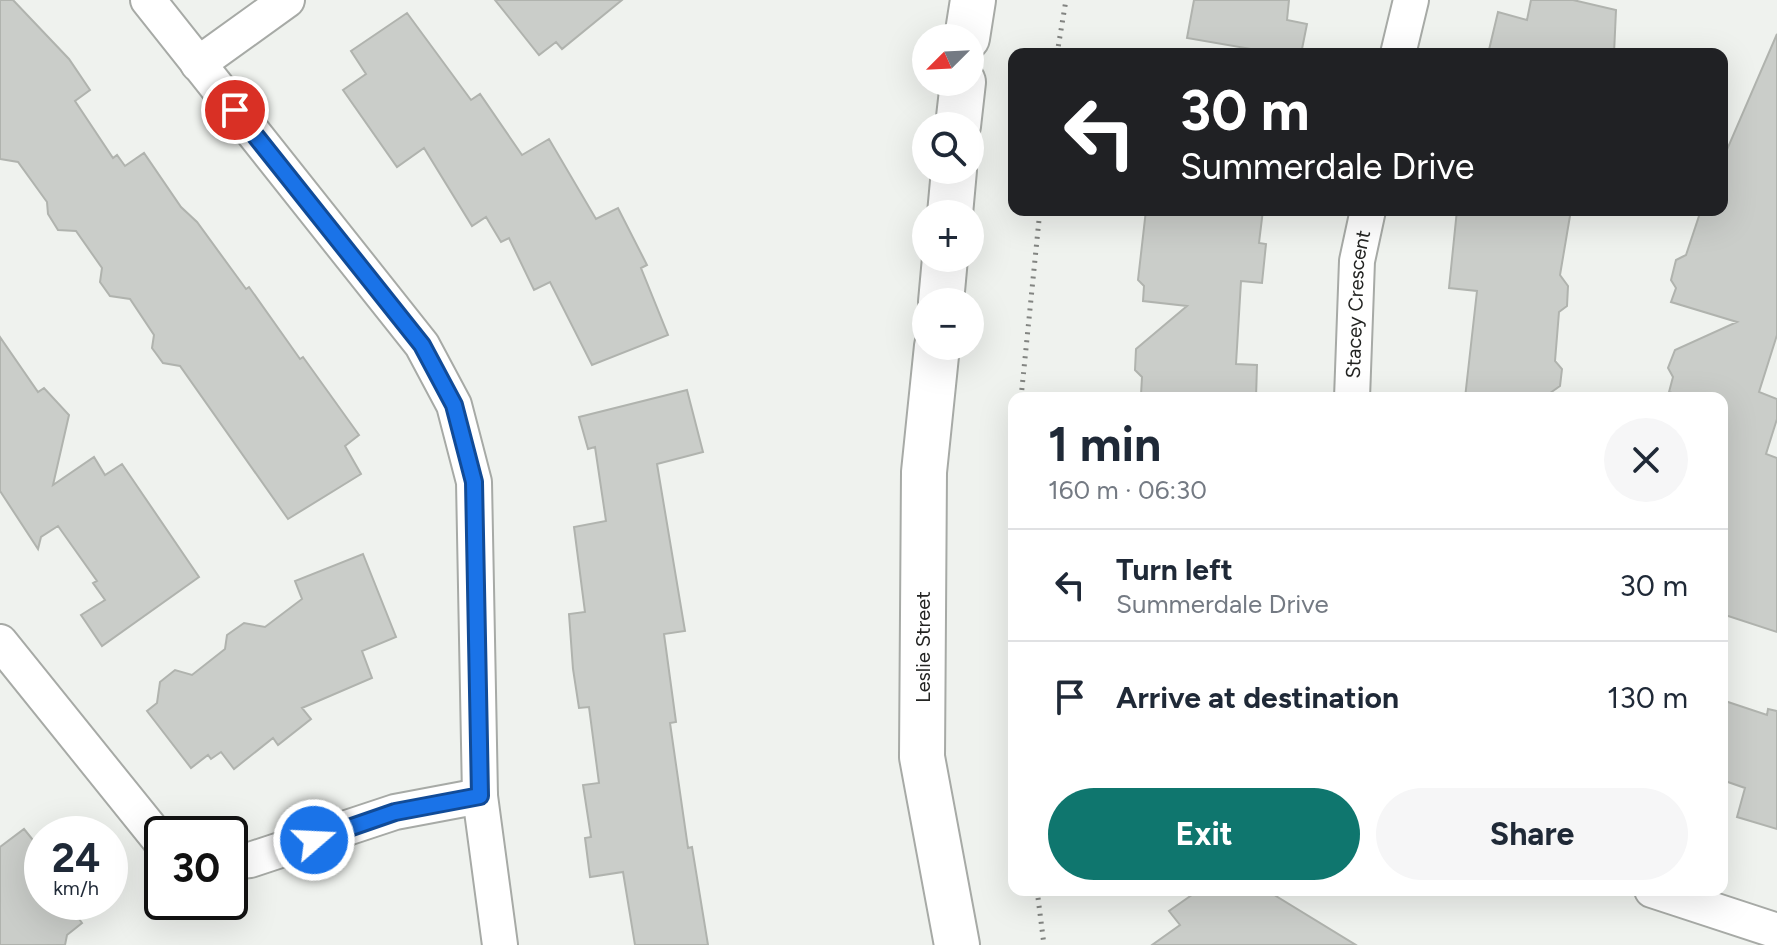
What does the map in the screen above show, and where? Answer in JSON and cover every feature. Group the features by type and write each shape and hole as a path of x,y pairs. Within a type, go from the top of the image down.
{"main road":[{"path":"969,24 973,0"},
{"name":"Leslie Street","path":"936,360 924,472 922,757 957,945"}],"street":[{"path":"148,0 422,345 454,405 474,482 480,796 500,945"},
{"path":"198,64 287,0"},
{"path":"1399,48 1411,0"},
{"name":"Stacey Crescent","path":"1352,392 1357,261 1367,216"},
{"path":"0,642 144,821"},
{"path":"248,860 395,812 480,796"},
{"path":"1670,896 1777,931"}],"path":[{"path":"1058,48 1066,0"},
{"path":"1022,392 1039,216"},
{"path":"1038,896 1044,945"}],"building":[{"path":"0,0 13,0 69,59 90,90 75,101 113,158 117,155 125,166 144,153 181,207 197,222 246,289 249,287 300,359 303,357 359,435 345,446 361,474 288,519 180,366 163,363 152,348 154,335 130,299 110,296 100,282 102,268 76,231 58,230 48,214 47,202 18,162 0,159"},
{"path":"495,0 622,0 562,49 556,42 539,55"},
{"path":"1194,0 1289,0 1287,20 1307,24 1302,48 1245,48 1187,38"},
{"path":"1531,0 1573,0 1616,10 1614,48 1489,48 1498,12 1527,20"},
{"path":"407,13 471,100 480,94 522,155 549,139 596,219 618,208 647,265 641,268 668,335 592,365 550,282 534,290 509,238 501,242 486,217 472,226 424,148 397,167 343,90 366,74 351,51"},
{"path":"1777,34 1777,335 1759,392 1777,399 1777,419 1766,454 1777,458 1777,632 1728,616 1728,392 1669,392 1673,377 1668,368 1675,350 1737,322 1671,302 1676,288 1671,280 1676,260 1686,255 1699,216 1728,216 1728,147"},
{"path":"1145,216 1262,216 1259,243 1266,244 1262,283 1241,281 1236,364 1257,365 1256,392 1141,392 1142,377 1135,370 1136,349 1187,306 1143,301 1144,286 1138,280"},
{"path":"1456,216 1570,216 1560,275 1568,286 1567,306 1559,312 1555,361 1562,369 1560,386 1552,392 1466,392 1477,291 1449,288"},
{"path":"0,337 38,392 44,388 69,415 53,485 94,457 105,475 122,464 199,577 102,646 81,615 105,600 93,583 97,581 58,526 41,537 38,549 0,491"},
{"path":"687,390 703,452 657,464 685,631 664,634 676,722 670,723 688,848 692,847 708,945 635,945 623,872 590,877 585,838 591,837 583,785 599,783 589,707 579,708 573,669 569,614 585,612 574,527 606,521 595,447 588,449 579,417"},
{"path":"363,554 396,637 362,651 372,678 302,708 311,719 278,745 273,738 234,769 221,752 211,759 208,755 191,768 147,711 157,703 160,682 175,670 192,675 225,649 227,635 244,623 265,627 302,599 295,581"},
{"path":"1728,702 1767,715 1768,709 1777,711 1777,829 1737,817 1745,788 1728,782"},
{"path":"24,829 24,920 80,920 82,923 67,935 65,945 0,945 0,847"},
{"path":"1190,896 1276,896 1356,945 1152,945 1180,925 1169,911"}],"route":[{"path":"235,110 422,345 454,405 474,482 479,605 480,796 395,812 314,840"}]}
